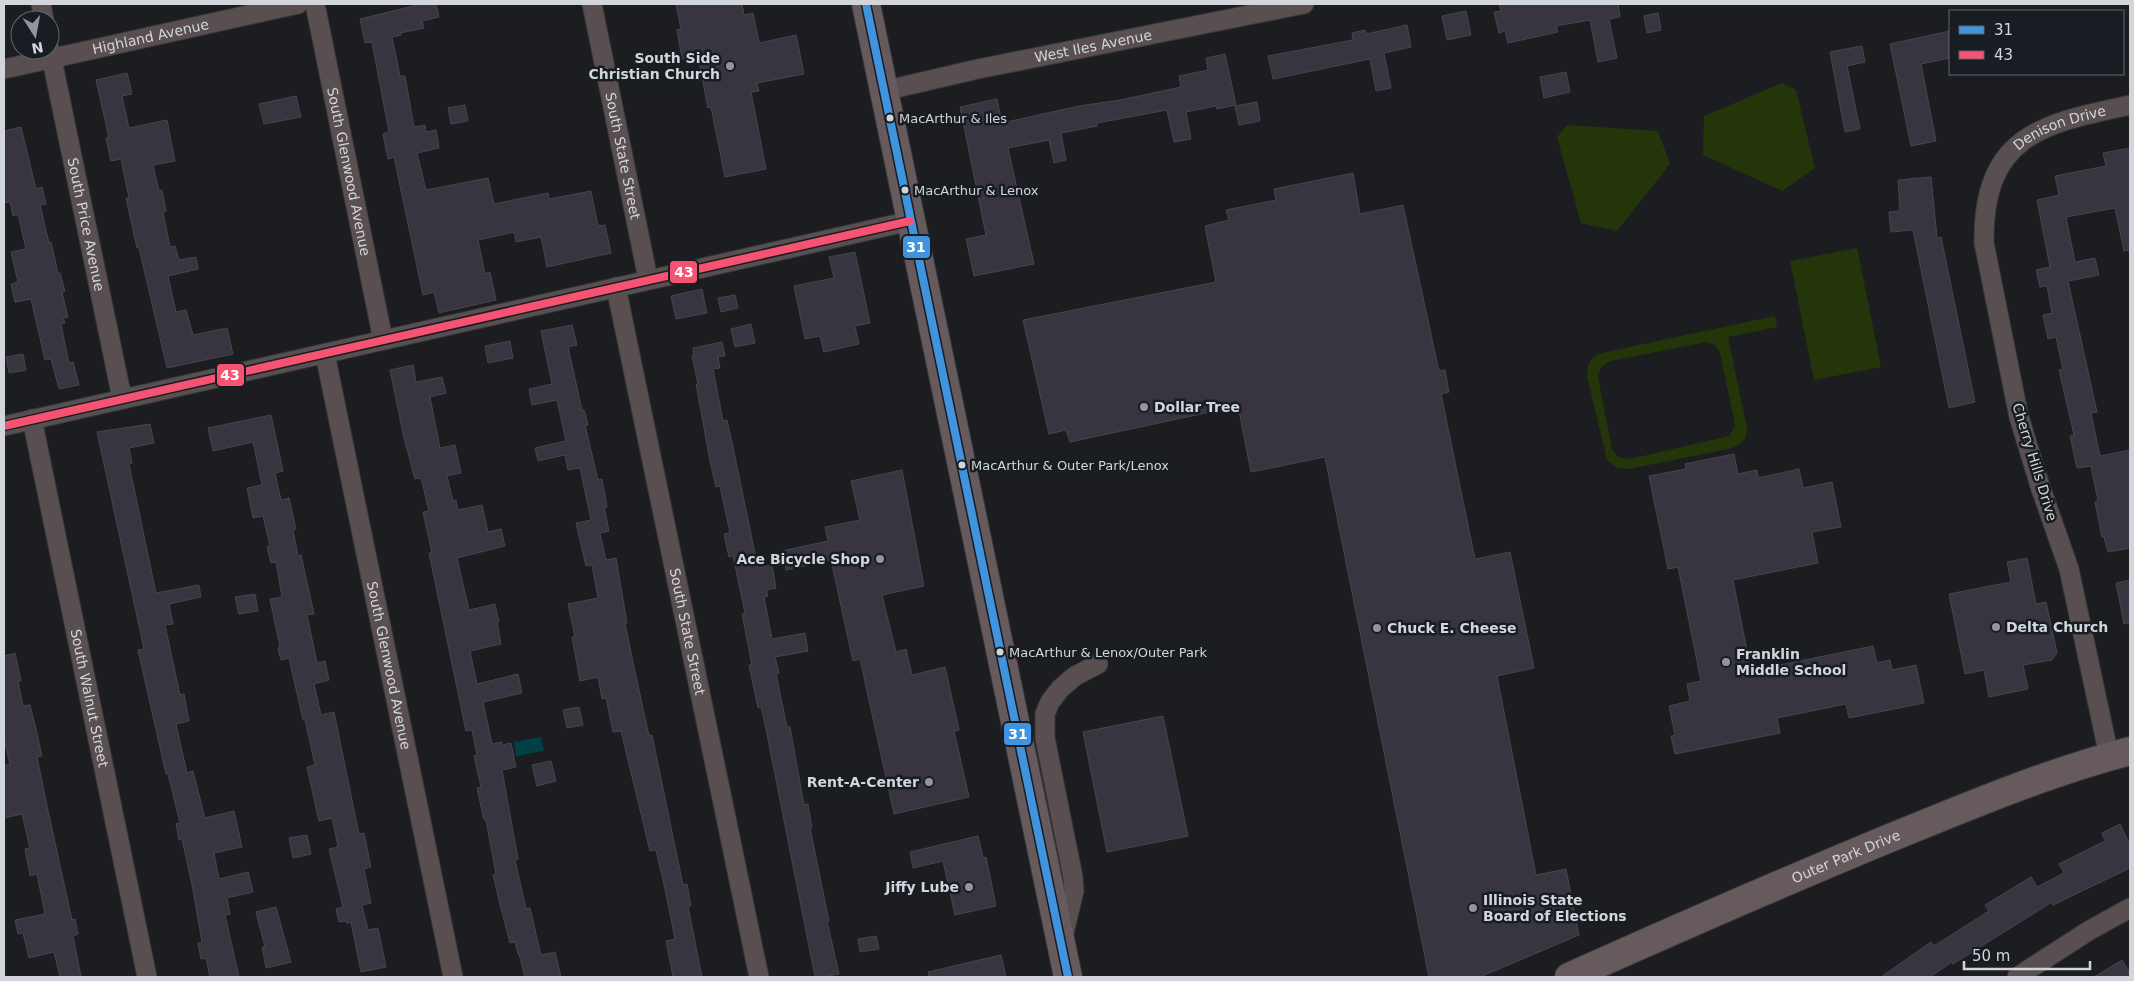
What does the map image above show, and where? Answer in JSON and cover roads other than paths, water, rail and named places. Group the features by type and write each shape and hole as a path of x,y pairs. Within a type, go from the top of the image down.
{"main road":[{"path":"866,4 1068,977"},
{"name":"Outer Park Drive","path":"1569,977 1750,896 2012,788 2120,753"}],"street":[{"name":"Highland Avenue","path":"60,52 298,4"},
{"name":"South Glenwood Avenue","path":"314,4 383,340"},
{"name":"South State Street","path":"592,4 648,279"},
{"name":"West Iles Avenue","path":"883,91 986,68 1304,4"},
{"name":"Highland Avenue","path":"4,69 32,60"},
{"name":"South Price Avenue","path":"51,60 122,398"},
{"name":"Denison Drive","path":"2000,166 2018,144 2034,132 2065,120 2130,106"},
{"name":"Cherry Hills Drive","path":"2000,166 1990,186 1986,200 1984,243 2019,417 2040,486 2069,569 2120,753"},
{"path":"4,426 910,221"},
{"name":"South State Street","path":"616,286 758,977"},
{"name":"South Glenwood Avenue","path":"325,354 453,977"},
{"name":"South Walnut Street","path":"32,419 147,977"},
{"path":"1061,945 1074,891 1073,877 1045,738 1045,714 1050,702 1060,689 1075,676 1098,664"},
{"path":"2017,977 2090,930 2130,908"}],"water":[{"path":"541,737 544,751 516,756 514,742"}],"place":[{"name":"South Side Christian Church","path":"730,66"},
{"name":"MacArthur & Iles","path":"890,118"},
{"name":"MacArthur & Lenox","path":"905,190"},
{"name":"Dollar Tree","path":"1144,407"},
{"name":"MacArthur & Outer Park/Lenox","path":"962,465"},
{"name":"Ace Bicycle Shop","path":"880,559"},
{"name":"Delta Church","path":"1996,627"},
{"name":"Chuck E. Cheese","path":"1377,628"},
{"name":"MacArthur & Lenox/Outer Park","path":"1000,652"},
{"name":"Franklin Middle School","path":"1726,662"},
{"name":"Rent-A-Center","path":"929,782"},
{"name":"Jiffy Lube","path":"969,887"},
{"name":"Illinois State Board of Elections","path":"1473,908"}]}
